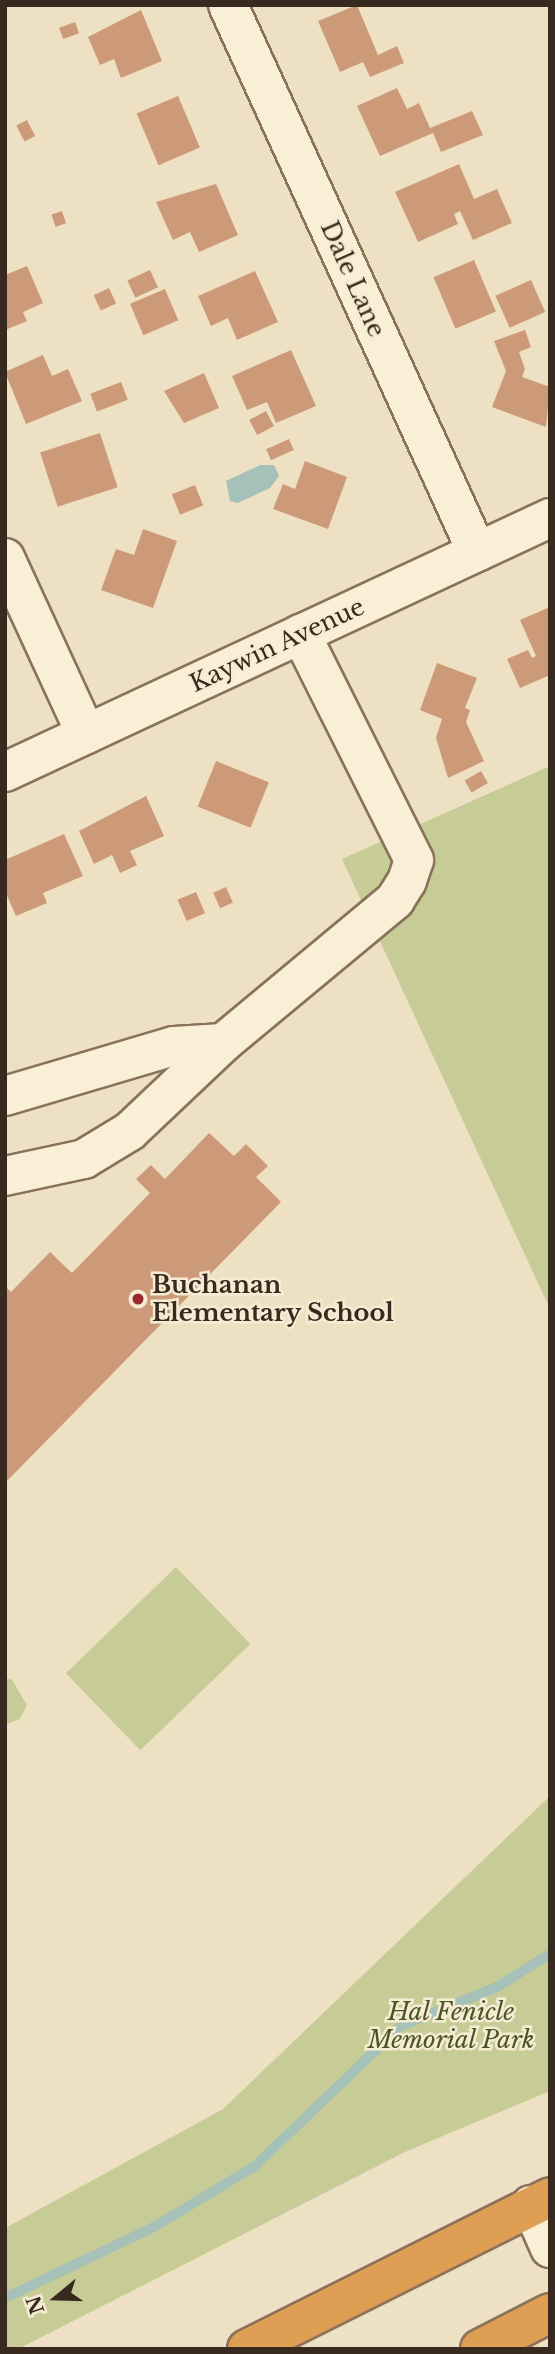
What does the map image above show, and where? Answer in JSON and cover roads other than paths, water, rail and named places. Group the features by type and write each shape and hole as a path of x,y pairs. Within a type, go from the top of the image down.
{"highway":[{"path":"247,2349 541,2201"},
{"path":"480,2349 550,2314"}],"street":[{"name":"Dale Lane","path":"228,5 477,552"},
{"name":"Kaywin Avenue","path":"5,772 550,518"},
{"path":"5,558 86,734"},
{"path":"5,1176 84,1159 131,1131 223,1043 395,900 414,860 301,634"},
{"path":"5,1096 174,1046 223,1043"},
{"path":"541,2201 550,2248"}],"water":[{"path":"260,465 274,465 279,476 270,488 238,503 230,501 226,481"}],"waterway":[{"path":"5,2298 154,2227 255,2166 401,2026 497,1987 550,1954"}],"place":[{"name":"Buchanan Elementary School","path":"138,1299"}],"park label":[{"name":"Hal Fenicle Memorial Park","path":"451,2026"}]}
